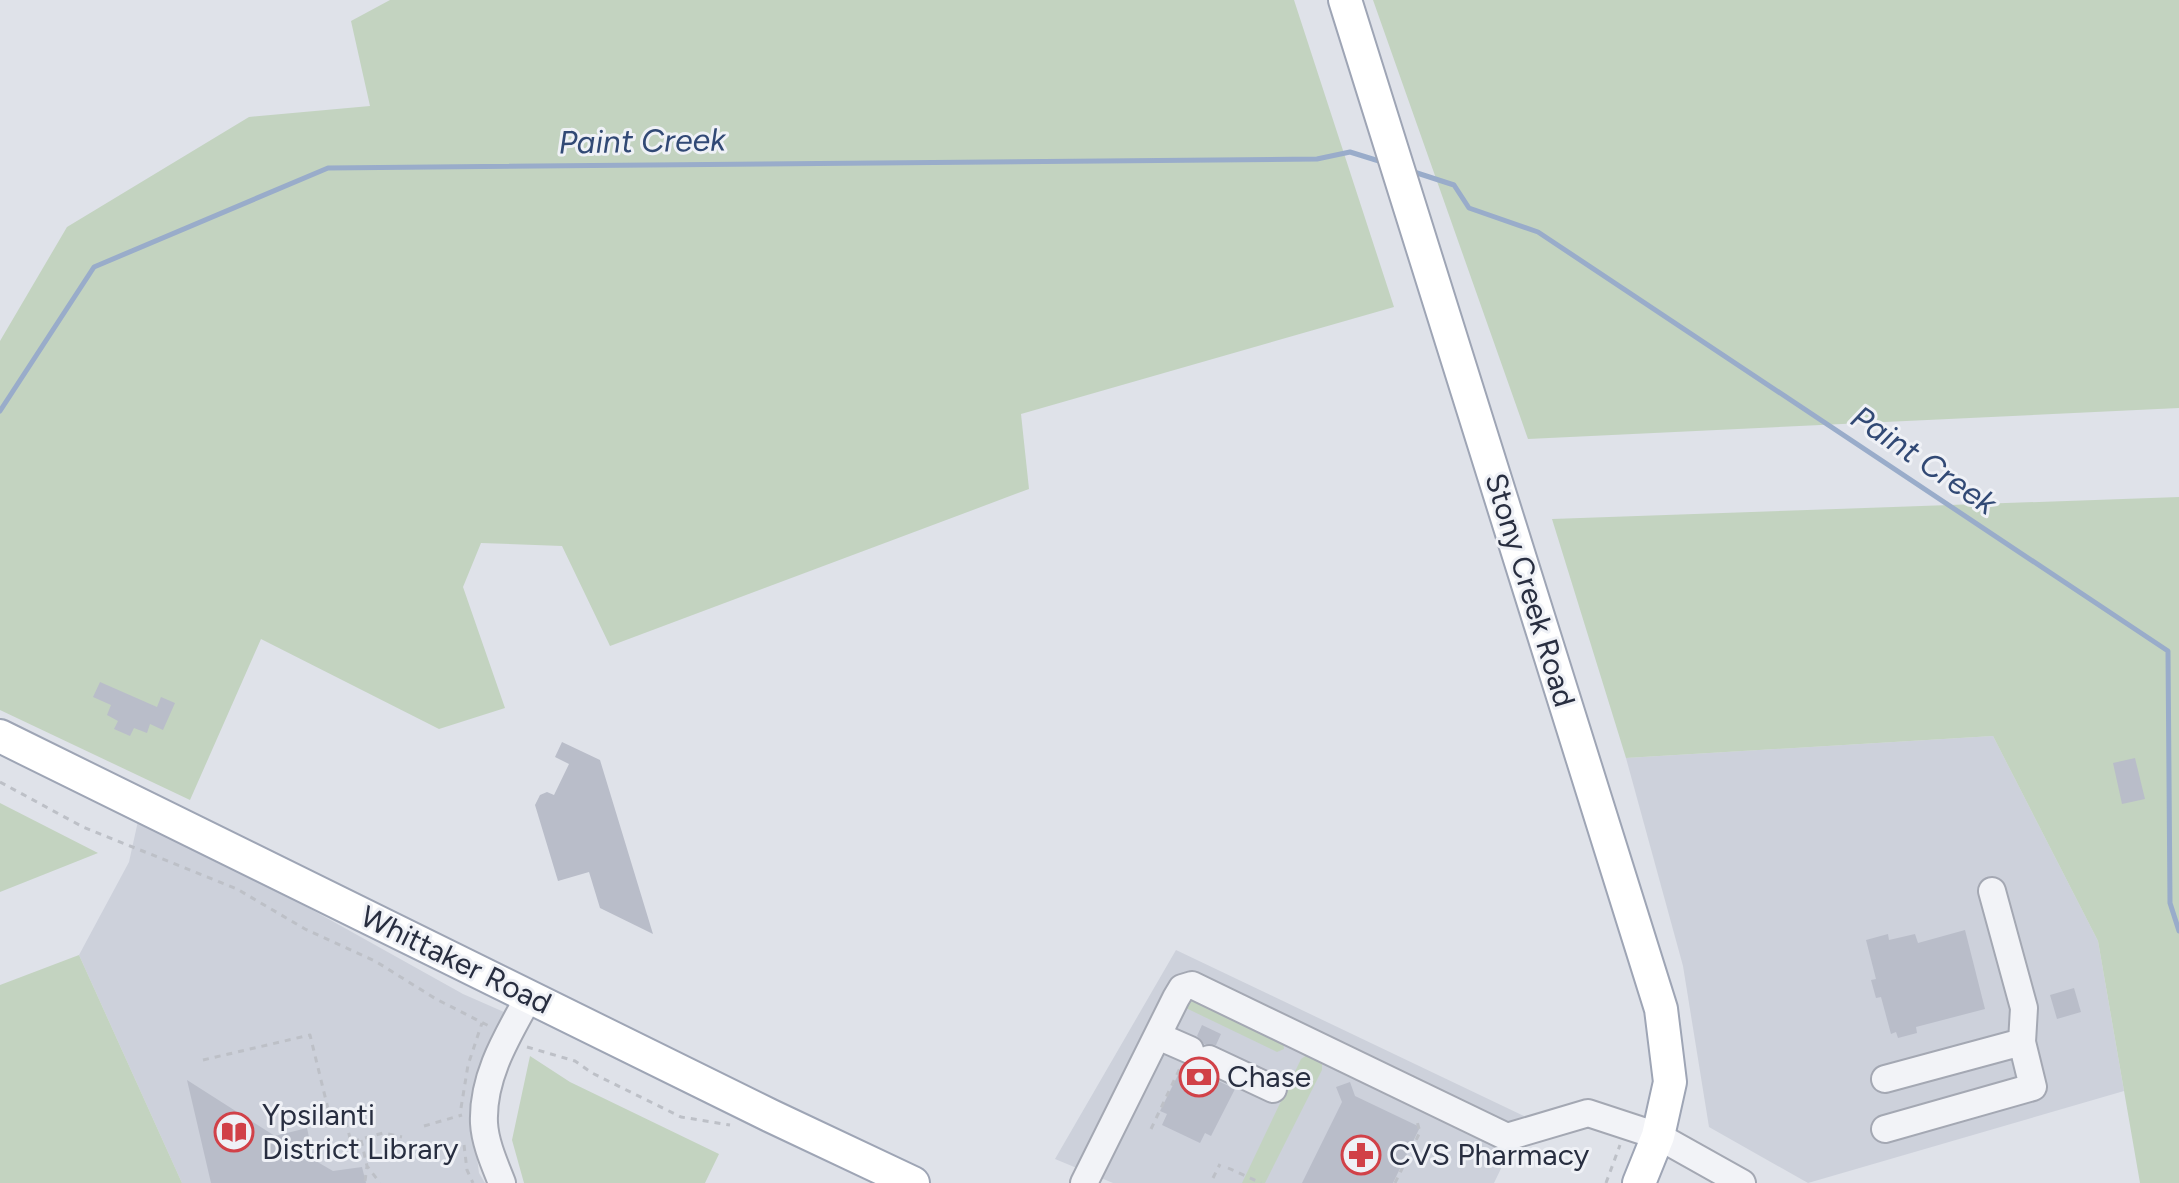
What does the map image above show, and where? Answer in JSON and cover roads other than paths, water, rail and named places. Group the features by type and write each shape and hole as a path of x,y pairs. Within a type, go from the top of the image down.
{"main road":[{"name":"Stony Creek Road","path":"1345,0 1661,1009 1670,1082 1658,1136 1639,1183"},
{"name":"Whittaker Road","path":"0,736 913,1183"}],"street":[{"path":"1885,1129 2033,1087 2022,1042 2024,1008 1992,891"},
{"path":"1084,1183 1182,988 1192,985 1507,1137 1588,1113 1658,1136 1742,1183"},
{"path":"502,1183 484,1125 486,1097 501,1049 530,995"},
{"path":"1158,1036 1194,1056 1273,1089"},
{"path":"1885,1079 2022,1042"}],"waterway":[{"name":"Paint Creek","path":"0,411 94,267 328,168 1317,159 1350,152 1379,161"},
{"name":"Paint Creek","path":"1414,172 1454,185 1469,208 1538,232 2168,651 2170,903 2179,931"}],"place":[{"name":"Chase","path":"1199,1077"},
{"name":"Ypsilanti District Library","path":"234,1132"},
{"name":"CVS Pharmacy","path":"1361,1155"}]}
